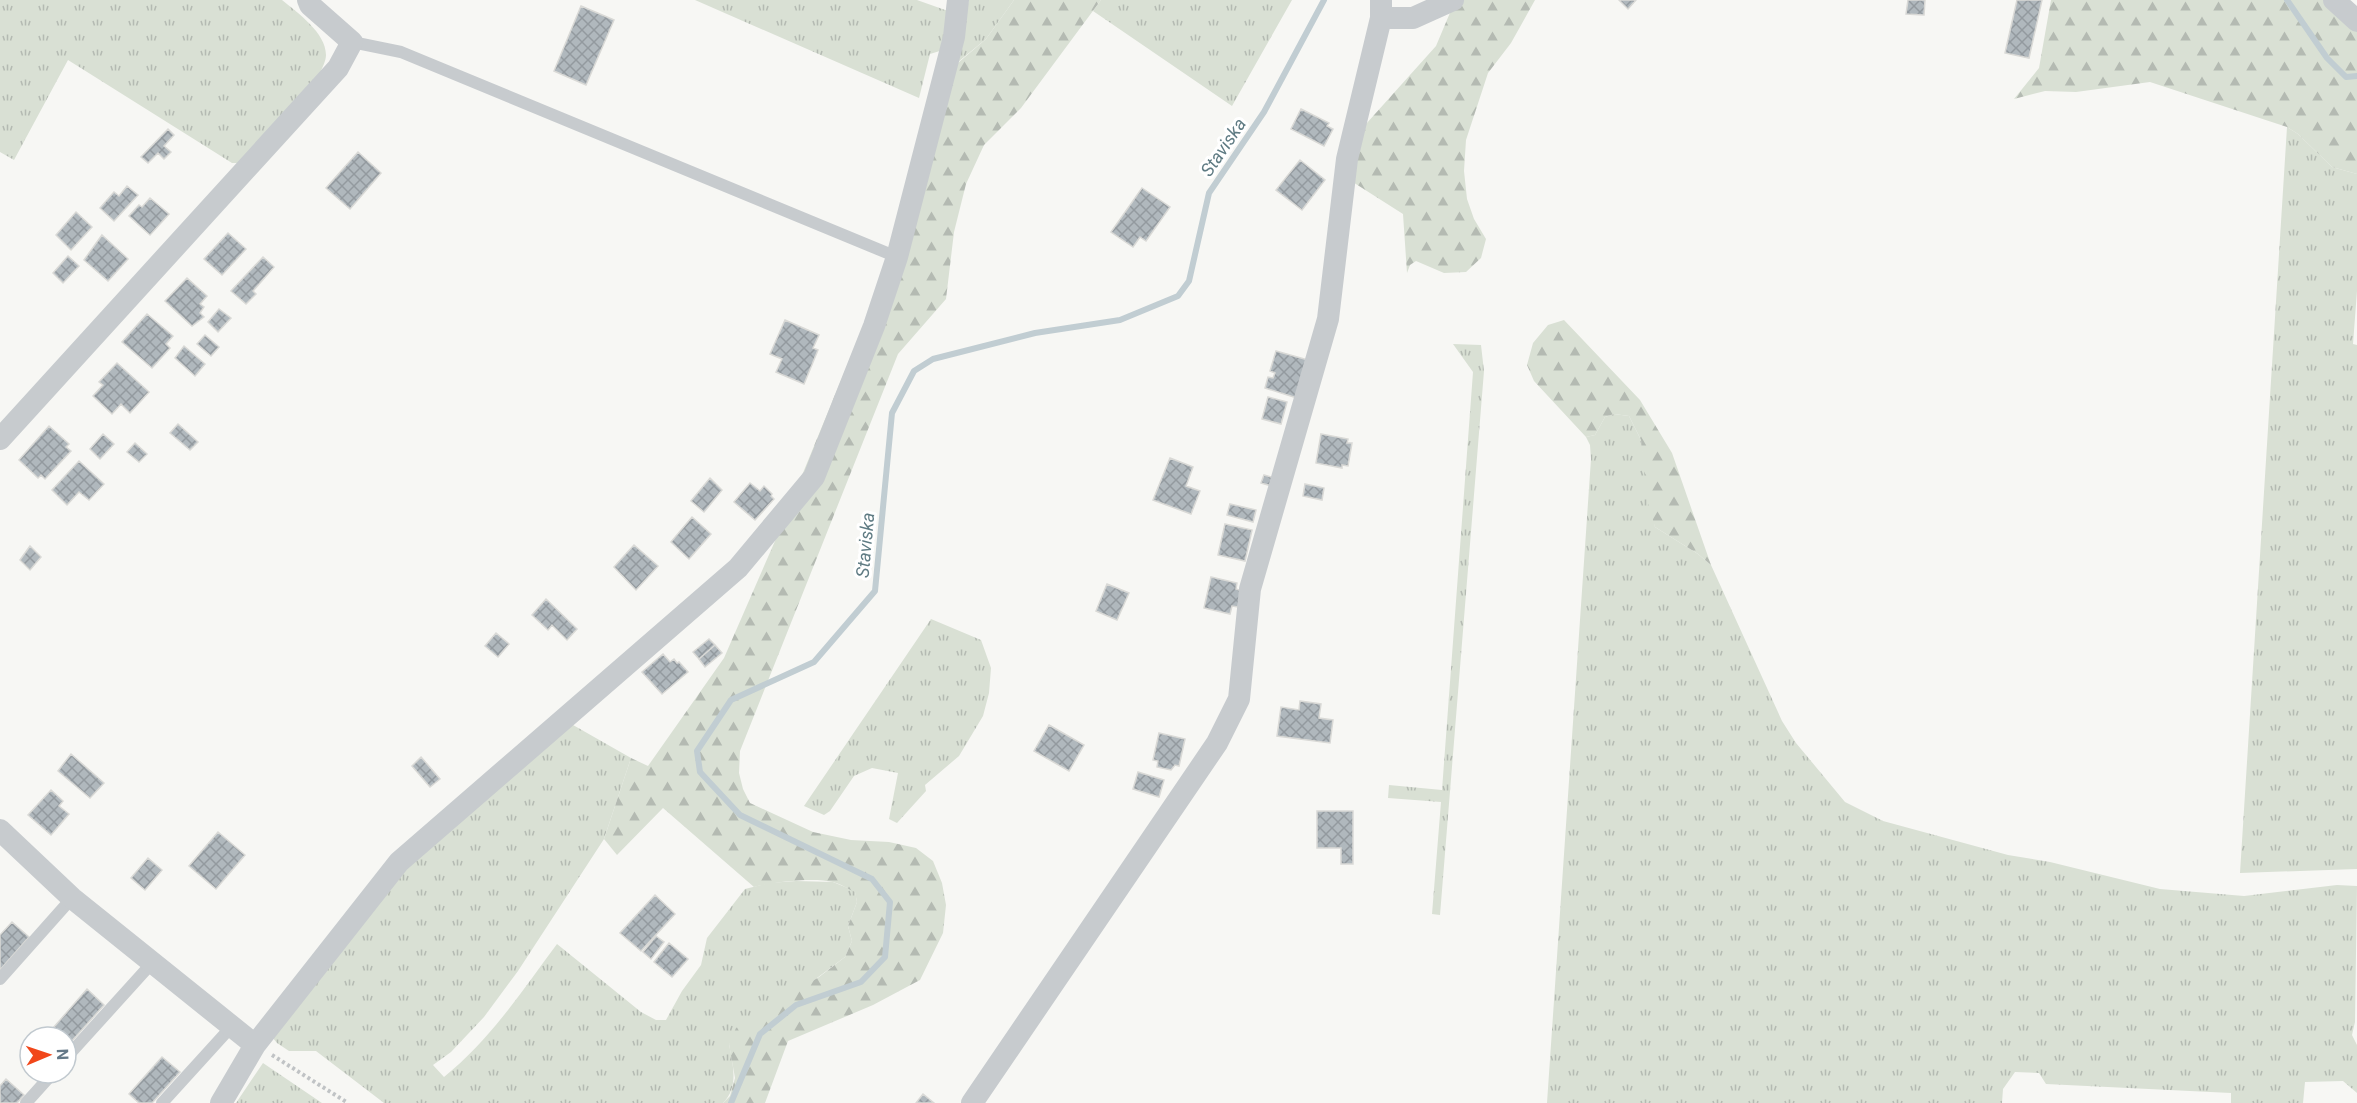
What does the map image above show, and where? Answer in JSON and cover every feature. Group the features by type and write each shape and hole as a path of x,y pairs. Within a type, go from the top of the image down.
{"street":[{"path":"0,440 338,68 352,42 310,5 308,0"},
{"path":"220,1103 255,1045 399,861 738,568 814,477 874,326 897,257 954,37 958,0"},
{"path":"972,1103 1217,742 1239,699 1250,589 1328,319 1347,159 1381,9 1413,18 1453,0"},
{"path":"2334,0 2357,21"},
{"path":"0,830 72,898 255,1045"}],"lane":[{"path":"352,42 401,52 897,257"},
{"path":"0,979 72,898"},
{"path":"78,1046 152,963"},
{"path":"162,1103 232,1026"},
{"path":"26,1103 42,1085"}],"path":[{"path":"255,1045 348,1103"}],"green space":[{"path":"0,0 282,0 316,31 325,47 326,57 320,73 240,163 232,163 68,60 14,160 0,152"},
{"path":"695,0 917,0 948,11 943,50 930,54 919,98"},
{"path":"969,0 1014,0 986,39 952,67"},
{"path":"1014,0 1101,0 1021,108 984,145 966,184 954,232 946,299 898,354 740,751 739,773 750,803 813,832 851,840 889,842 916,848 933,861 942,883 946,905 943,933 920,980 873,1005 788,1041 765,1103 723,1103 730,1096 735,1078 729,1044 736,1028 819,977 845,957 852,941 848,926 857,902 855,892 836,883 815,880 754,887 663,808 617,855 604,839 631,758 648,766 724,658 775,541 890,261 952,68 986,39"},
{"path":"1101,0 1292,0 1232,106 1093,11"},
{"path":"1459,0 1535,0 1511,43 1488,73 1466,140 1464,171 1467,199 1474,219 1486,239 1481,258 1466,272 1444,273 1416,261 1410,265 1407,273 1403,214 1348,179 1366,124 1436,46 1452,8"},
{"path":"2051,0 2324,0 2357,31 2357,174 2332,167 2298,134 2287,127 2150,82 2076,92 2045,91 2014,99 2039,68"},
{"path":"2287,127 2298,134 2332,167 2357,174 2357,291 2353,344 2357,345 2357,869 2240,873"},
{"path":"1564,320 1640,400 1672,453 1711,565 1698,554 1655,527 1647,500 1641,440 1629,416 1614,414 1605,417 1595,435 1586,437 1534,381 1527,365 1533,343 1548,325"},
{"path":"1453,344 1481,345 1484,371 1440,915 1432,914 1441,802 1388,798 1389,785 1442,790 1473,372"},
{"path":"1614,414 1629,416 1641,440 1655,527 1698,554 1711,565 1782,721 1796,743 1845,802 1883,821 2008,855 2050,862 2160,889 2244,896 2337,885 2357,886 2355,1022 2352,1035 2357,1045 2357,1093 2343,1081 2305,1082 2303,1103 2231,1103 2231,1093 2046,1084 2039,1073 2015,1072 2003,1089 2002,1103 1547,1103 1591,459 1590,445 1586,437 1595,435 1605,417"},
{"path":"931,619 981,640 991,668 989,693 983,716 959,756 925,785 926,791 897,823 889,819 898,773 872,768 854,776 830,811 824,815 804,806"},
{"path":"566,721 631,758 604,839 518,971 484,1017 451,1052 433,1065 444,1077 461,1063 505,1014 557,944 641,1012 656,1020 666,1020 682,991 701,965 707,938 745,889 769,883 796,881 833,882 855,891 857,902 848,926 852,941 845,957 729,1044 734,1075 731,1090 723,1103 384,1103 316,1051 289,1051 277,1043 272,1037 419,852"},
{"path":"263,1063 322,1103 236,1103"}],"building":[{"path":"1619,0 1636,0 1628,9"},
{"path":"1908,0 1925,0 1924,15 1906,14"},
{"path":"2017,0 2042,0 2029,58 2005,53"},
{"path":"581,6 614,20 586,85 554,71"},
{"path":"1301,109 1329,123 1327,126 1333,129 1324,146 1291,129"},
{"path":"168,129 174,135 164,146 171,152 164,159 158,153 148,163 141,157"},
{"path":"358,152 381,173 350,209 326,188"},
{"path":"1300,160 1325,180 1302,210 1276,190"},
{"path":"127,186 138,195 114,221 100,208 114,192 119,196"},
{"path":"1142,188 1170,207 1146,241 1140,237 1133,247 1111,232"},
{"path":"150,198 169,214 150,235 129,216 139,205 142,207"},
{"path":"76,212 92,227 71,250 56,235"},
{"path":"228,233 246,249 222,275 204,259"},
{"path":"102,235 128,259 108,281 84,260"},
{"path":"68,256 79,266 63,283 53,273"},
{"path":"263,257 274,267 253,291 256,294 246,304 231,291"},
{"path":"187,278 207,296 200,304 204,307 200,313 204,317 192,326 165,301"},
{"path":"219,309 231,318 218,332 208,322"},
{"path":"147,314 173,336 166,344 170,348 152,368 122,342"},
{"path":"785,320 819,335 813,348 818,350 804,384 776,372 782,359 770,354"},
{"path":"205,335 219,347 211,356 197,344"},
{"path":"184,346 205,364 195,376 175,358"},
{"path":"1276,351 1308,360 1297,398 1265,388 1268,377 1273,378 1275,373 1270,371"},
{"path":"117,363 149,392 130,413 121,404 112,414 93,396 103,385 99,382"},
{"path":"1268,397 1287,402 1281,424 1262,419"},
{"path":"178,424 198,442 190,450 170,433"},
{"path":"49,426 69,444 66,447 71,451 45,479 41,475 38,478 19,460"},
{"path":"103,434 114,444 100,459 90,449"},
{"path":"1321,434 1348,439 1347,443 1352,443 1348,466 1342,465 1342,468 1316,463"},
{"path":"135,443 147,454 139,462 127,452"},
{"path":"1170,458 1193,467 1186,486 1200,491 1191,514 1153,500"},
{"path":"79,461 104,484 89,500 79,492 67,505 52,490"},
{"path":"1264,475 1278,479 1275,487 1261,483"},
{"path":"710,478 722,490 704,512 691,501"},
{"path":"750,483 760,491 764,486 774,499 755,520 734,502"},
{"path":"1305,484 1324,488 1322,500 1303,496"},
{"path":"1230,504 1256,510 1253,522 1227,515"},
{"path":"692,517 711,534 689,559 671,542"},
{"path":"1225,524 1252,530 1245,561 1218,555"},
{"path":"634,545 658,566 636,590 614,567"},
{"path":"30,546 41,557 30,570 20,560"},
{"path":"1211,577 1237,583 1236,589 1242,591 1238,607 1232,606 1230,614 1204,608"},
{"path":"1107,584 1129,593 1117,620 1096,611"},
{"path":"546,599 577,629 567,640 552,625 548,630 532,615"},
{"path":"496,633 509,644 498,657 485,646"},
{"path":"709,639 715,645 699,659 693,652"},
{"path":"715,645 722,653 705,667 699,659"},
{"path":"663,654 670,662 674,659 677,663 679,662 688,672 662,694 642,672"},
{"path":"1300,701 1321,704 1319,718 1333,720 1330,743 1277,736 1281,707 1299,710"},
{"path":"1049,725 1084,745 1069,771 1034,751"},
{"path":"1159,733 1185,739 1179,766 1175,765 1171,770 1157,767 1158,761 1153,760"},
{"path":"71,754 104,783 90,798 58,771"},
{"path":"421,757 440,779 430,787 412,766"},
{"path":"1138,772 1164,780 1159,797 1133,789"},
{"path":"51,790 63,801 59,806 69,814 51,835 28,815"},
{"path":"1317,811 1353,811 1353,864 1341,864 1341,848 1317,848"},
{"path":"218,832 245,855 216,889 189,866"},
{"path":"148,858 162,870 145,890 131,878"},
{"path":"655,895 675,914 641,951 620,933"},
{"path":"12,922 29,937 0,970 0,935"},
{"path":"656,936 664,942 651,959 643,952"},
{"path":"669,943 688,959 672,977 654,962"},
{"path":"87,989 104,1005 78,1034 78,1025 56,1025"},
{"path":"162,1057 180,1072 152,1103 139,1103 129,1094"},
{"path":"6,1079 24,1095 17,1103 0,1103 0,1086"},
{"path":"923,1094 934,1103 916,1103"}],"waterway":[{"name":"Staviska","path":"731,1103 760,1034 796,1005 861,982 885,957 890,902 872,879 740,815 700,772 697,751 731,700 814,662 875,591 892,413 914,371 933,359 1035,333 1120,320 1178,296 1189,281 1209,193 1264,112 1324,0"},
{"path":"2287,0 2327,58 2346,77 2357,76"}]}
